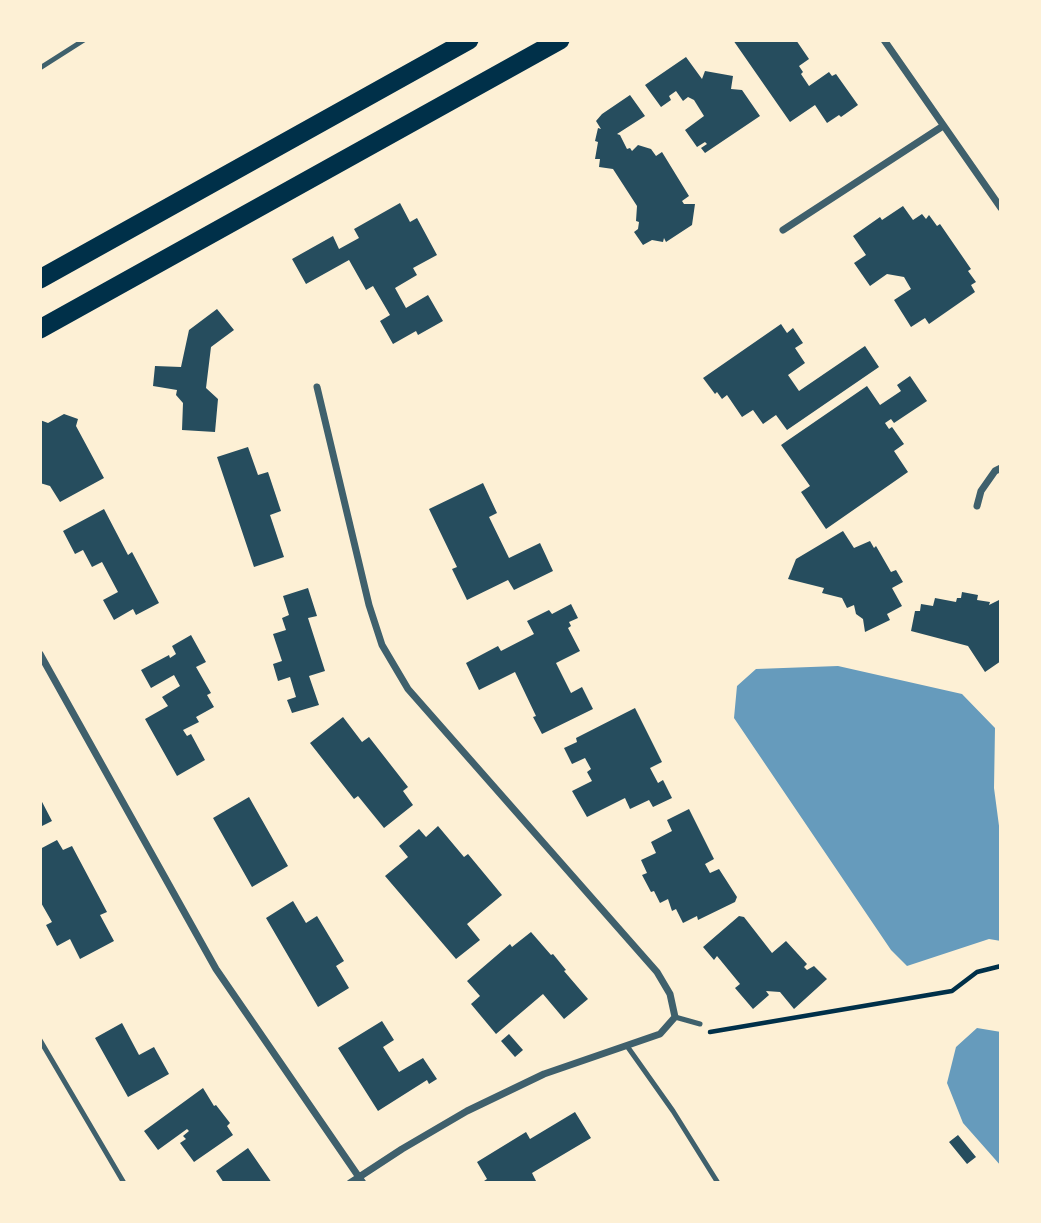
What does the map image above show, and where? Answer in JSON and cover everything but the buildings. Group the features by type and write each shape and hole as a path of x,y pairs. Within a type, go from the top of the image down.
{"highway":[{"path":"40,279 469,40"},
{"path":"40,329 560,40"}],"street":[{"path":"884,40 1001,208"},
{"path":"783,230 943,125"},
{"path":"317,387 369,605 382,645 408,689 657,972 670,994 675,1017 660,1034 533,1079 467,1111 361,1180 350,1183"},
{"path":"977,506 981,491 995,471 1001,468"},
{"path":"40,654 216,969 361,1180"}],"lane":[{"path":"40,68 83,40"},
{"path":"675,1017 700,1024"},
{"path":"40,1040 124,1183"},
{"path":"627,1046 673,1111 718,1183"}],"path":[{"path":"700,1024 705,1033 952,991 976,972 1001,966"}],"water":[{"path":"838,666 962,694 995,728 994,788 1001,841 1001,941 989,939 907,966 891,950 734,718 737,686 756,669"},
{"path":"977,1028 1001,1032 1001,1166 963,1123 947,1083 956,1047"}]}
